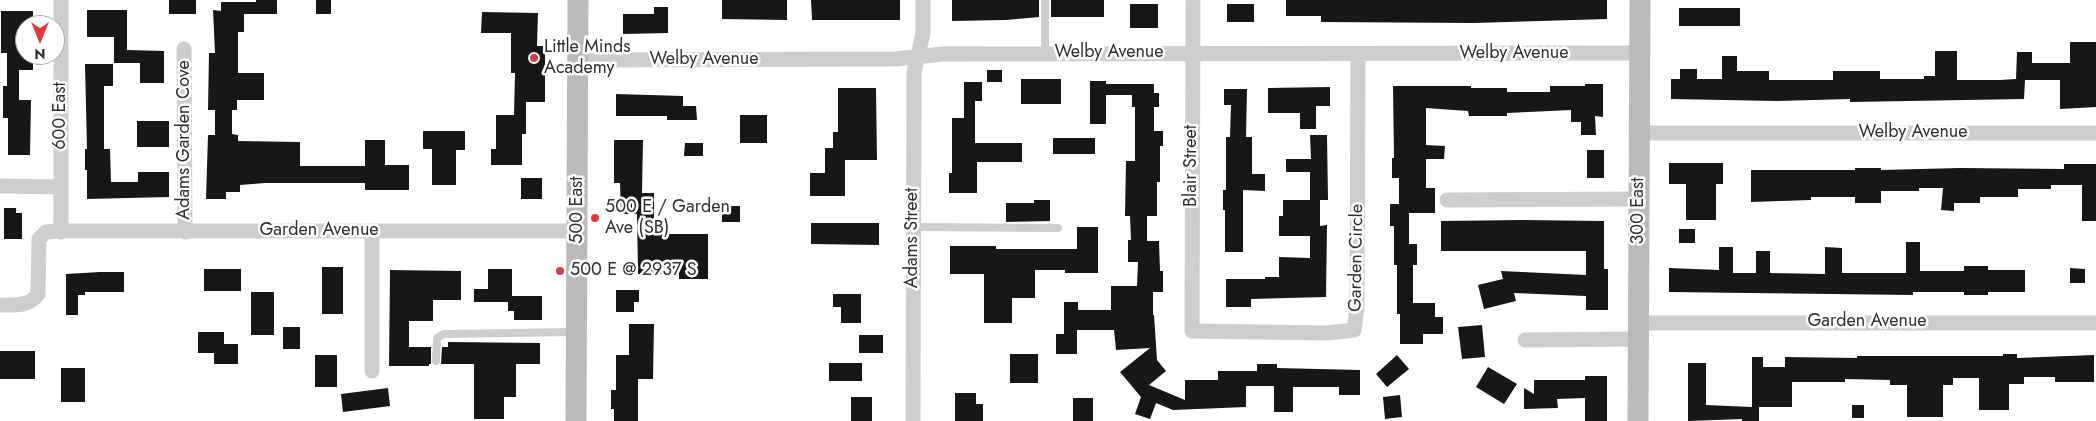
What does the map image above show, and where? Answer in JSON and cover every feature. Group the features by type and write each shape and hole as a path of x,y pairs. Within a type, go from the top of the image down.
{"street":[{"name":"600 East","path":"61,0 61,232"},
{"name":"500 East","path":"576,421 578,0"},
{"name":"Adams Street","path":"912,421 914,73 923,33 924,0"},
{"name":"Blair Street","path":"1192,0 1192,331"},
{"name":"300 East","path":"1638,421 1640,0"},
{"name":"Adams Garden Cove","path":"184,49 185,232"},
{"name":"Welby Avenue","path":"578,60 895,59 943,54 1046,53 1640,53"},
{"name":"Garden Circle","path":"1192,331 1327,333 1354,330 1357,308 1358,54"},
{"name":"Welby Avenue","path":"1640,133 2096,133"},
{"path":"0,186 61,187"},
{"path":"1447,200 1640,199"},
{"path":"372,231 372,371"},
{"name":"Garden Avenue","path":"0,306 27,304 34,300 38,294 39,239 46,232 577,231"},
{"name":"Garden Avenue","path":"1525,340 1639,331 2096,323"}],"lane":[{"path":"1045,0 1046,53"},
{"path":"913,227 1058,228"},
{"path":"436,362 437,338 444,334 577,332"}],"building":[{"path":"169,0 196,0 196,14 169,14"},
{"path":"256,0 277,0 277,14 244,14 244,32 238,32 238,73 264,73 264,100 237,100 237,110 232,110 232,134 238,135 238,141 300,142 300,166 365,166 365,140 385,140 385,165 409,165 409,190 365,190 365,183 265,183 240,185 240,192 226,192 226,199 206,199 208,135 215,135 215,110 208,110 209,53 215,53 213,10 221,11 221,2 256,2"},
{"path":"316,0 331,0 331,14 316,14"},
{"path":"722,0 787,0 787,20 722,19"},
{"path":"811,0 900,0 900,20 812,20"},
{"path":"952,0 1039,0 1039,17 952,21"},
{"path":"1051,0 1104,0 1104,17 1051,17"},
{"path":"1286,0 1607,0 1607,19 1474,23 1321,22 1321,16 1286,16"},
{"path":"1130,4 1158,4 1158,28 1130,28"},
{"path":"1227,4 1254,4 1254,22 1227,22"},
{"path":"654,7 668,7 668,33 623,34 623,14 654,14"},
{"path":"1679,8 1740,8 1740,26 1679,26"},
{"path":"87,10 127,10 127,50 164,51 164,83 140,83 140,63 114,63 114,37 87,37"},
{"path":"1,11 33,11 33,15 15,15 15,65 33,65 33,70 19,70 19,100 31,100 30,155 8,155 8,118 3,118 3,86 7,86 7,53 1,53"},
{"path":"482,12 538,13 537,46 545,46 545,102 526,102 526,134 522,134 522,165 491,165 491,149 496,149 496,115 514,115 515,73 511,73 511,33 481,33"},
{"path":"2070,42 2096,42 2096,107 2060,109 2060,80 2025,80 2024,99 1850,102 1850,99 1777,101 1671,99 1671,79 1680,79 1680,69 1697,69 1697,79 1722,79 1722,56 1737,56 1737,71 1769,71 1769,80 1833,80 1833,71 1880,71 1880,79 1924,79 1924,76 1935,76 1935,51 1957,51 1957,80 2000,80 2016,79 2017,52 2032,52 2032,63 2070,63"},
{"path":"85,64 113,64 113,86 104,86 104,149 110,149 111,182 138,182 138,172 169,172 169,197 87,199 87,170 85,170 85,149 87,149"},
{"path":"987,70 1002,70 1002,82 987,82"},
{"path":"1021,79 1061,79 1061,104 1021,104"},
{"path":"1090,81 1106,81 1106,84 1154,84 1154,93 1159,93 1159,107 1154,107 1154,131 1163,131 1163,146 1160,146 1160,182 1157,182 1157,216 1147,216 1147,241 1159,241 1160,271 1163,271 1163,292 1153,292 1153,315 1157,360 1166,371 1149,385 1185,400 1185,380 1218,380 1218,371 1257,371 1257,364 1277,364 1277,368 1360,370 1360,395 1339,395 1339,387 1293,387 1293,412 1274,412 1274,386 1246,386 1246,407 1173,410 1156,403 1150,419 1135,414 1141,397 1120,372 1150,348 1116,350 1114,330 1077,330 1077,354 1056,354 1056,334 1064,334 1064,302 1078,302 1078,310 1111,310 1111,286 1137,286 1138,262 1128,262 1128,240 1131,240 1130,216 1125,216 1126,161 1135,161 1135,107 1132,107 1132,95 1106,95 1106,124 1090,124"},
{"path":"964,82 982,82 982,101 975,101 975,143 1022,143 1022,162 977,162 977,193 949,193 949,173 952,173 952,118 964,118"},
{"path":"1585,84 1603,84 1603,117 1595,116 1596,135 1581,135 1581,122 1571,122 1571,110 1507,113 1507,116 1469,116 1468,111 1426,108 1426,145 1445,146 1444,159 1426,159 1426,188 1435,188 1435,213 1409,213 1409,244 1417,244 1417,265 1413,265 1413,303 1435,303 1435,317 1443,317 1443,334 1423,334 1423,344 1400,344 1400,314 1397,314 1397,265 1394,265 1394,226 1390,226 1390,204 1399,204 1399,178 1392,178 1392,158 1394,158 1393,86 1471,86 1471,88 1507,88 1507,92 1550,92 1550,86 1585,86"},
{"path":"1330,87 1330,106 1316,106 1316,129 1300,129 1300,113 1268,113 1268,88"},
{"path":"838,88 876,88 877,160 845,160 845,196 810,196 810,173 825,173 825,148 833,148 833,132 838,132"},
{"path":"1224,89 1247,89 1246,137 1252,137 1252,174 1265,174 1265,191 1243,190 1243,252 1225,252 1223,190 1226,190 1226,137 1230,137 1231,105 1224,105"},
{"path":"616,94 683,96 683,106 696,106 697,120 667,120 667,116 616,116"},
{"path":"740,115 767,115 767,143 740,143"},
{"path":"137,121 169,121 169,147 137,147"},
{"path":"423,131 465,131 465,150 456,150 456,185 432,185 432,149 423,149"},
{"path":"1310,135 1327,135 1328,200 1320,200 1320,226 1327,225 1326,297 1251,299 1251,307 1226,307 1226,279 1279,277 1279,257 1310,258 1310,236 1279,236 1279,216 1283,216 1283,200 1310,200 1310,172 1286,172 1286,159 1311,159"},
{"path":"1053,138 1095,138 1095,154 1053,154"},
{"path":"614,140 643,140 642,193 654,193 654,224 667,224 667,234 708,234 708,279 679,279 679,274 638,274 637,214 621,214 620,183 614,183"},
{"path":"685,143 703,143 703,156 684,156"},
{"path":"1587,150 1604,150 1604,178 1587,178"},
{"path":"1669,163 1723,163 1723,184 1716,184 1716,220 1686,220 1686,184 1669,184"},
{"path":"2064,164 2096,164 2096,221 2082,221 2082,185 2051,185 2051,189 2018,189 2018,197 1980,197 1980,203 1954,203 1954,211 1941,210 1943,188 1919,188 1919,191 1881,191 1881,203 1855,203 1855,197 1811,197 1811,200 1751,202 1751,170 1855,170 1855,168 1881,168 1881,170 1960,168 2064,169"},
{"path":"521,178 542,178 542,199 521,199"},
{"path":"1034,200 1050,200 1050,221 1006,222 1006,203 1034,203"},
{"path":"722,206 740,206 740,222 722,222"},
{"path":"4,208 16,208 16,213 22,213 22,239 4,239"},
{"path":"1441,221 1604,221 1604,269 1608,269 1608,310 1586,310 1586,296 1514,293 1516,301 1484,309 1478,285 1503,279 1501,271 1586,275 1586,251 1441,251"},
{"path":"811,223 879,223 879,245 811,244"},
{"path":"1077,227 1098,227 1098,273 1065,273 1065,270 1035,270 1035,298 1012,298 1012,323 984,323 984,274 950,274 950,246 996,246 996,249 1077,249"},
{"path":"1679,229 1695,229 1695,243 1679,243"},
{"path":"1906,242 1920,242 1920,271 1964,271 1964,266 1988,266 1988,270 2025,270 2025,292 1988,292 1988,295 1964,295 1964,292 1913,292 1913,295 1669,292 1669,268 1719,270 1719,247 1733,247 1733,273 1756,273 1756,251 1770,251 1770,273 1825,274 1825,247 1842,248 1842,273 1906,273"},
{"path":"322,267 343,267 343,314 322,314"},
{"path":"2070,268 2085,269 2085,283 2070,283"},
{"path":"204,269 241,269 241,291 204,291"},
{"path":"488,269 512,269 512,296 542,296 542,320 514,320 514,311 508,311 508,302 474,302 474,289 488,289"},
{"path":"390,270 461,271 461,300 433,300 433,321 409,321 409,347 431,347 431,364 429,366 389,366"},
{"path":"124,272 124,292 85,292 85,295 78,295 78,315 66,315 66,274"},
{"path":"616,290 639,290 639,302 634,302 634,312 616,312"},
{"path":"251,292 274,292 274,335 251,335"},
{"path":"833,294 861,294 861,323 841,323 841,307 833,307"},
{"path":"629,324 654,324 653,379 638,379 638,421 614,421 614,409 611,409 611,390 616,390 616,355 629,355"},
{"path":"1482,325 1485,357 1462,359 1458,327"},
{"path":"283,327 300,327 300,349 283,349"},
{"path":"198,332 224,332 224,344 238,344 238,364 214,364 214,353 198,353"},
{"path":"859,335 883,335 883,353 859,353"},
{"path":"448,342 540,343 540,364 516,364 516,397 504,397 504,419 474,419 474,364 441,364 442,347 448,347"},
{"path":"0,351 35,351 35,379 0,379"},
{"path":"1010,354 1038,354 1038,383 1010,383"},
{"path":"2003,354 2017,354 2017,358 2094,355 2094,382 2055,382 2055,377 2024,377 2024,384 2009,384 2009,410 1979,410 1979,378 1953,378 1953,385 1943,385 1943,417 1907,417 1907,385 1890,385 1890,380 1845,379 1845,382 1792,382 1792,407 1759,407 1759,421 1742,421 1742,419 1688,421 1688,363 1706,363 1706,405 1752,407 1752,357 1763,357 1763,367 1785,367 1785,357 2003,356"},
{"path":"315,355 337,355 337,387 315,387"},
{"path":"1397,355 1409,369 1387,387 1376,374"},
{"path":"829,363 862,363 862,381 829,381"},
{"path":"1488,367 1517,384 1504,404 1476,387"},
{"path":"61,368 85,368 85,402 61,402"},
{"path":"1585,376 1607,376 1607,421 1585,421 1585,398 1557,399 1558,408 1524,409 1524,388 1534,394 1534,380 1585,380"},
{"path":"388,388 390,406 343,412 341,394"},
{"path":"955,393 976,393 976,404 983,404 983,421 955,421"},
{"path":"1400,395 1402,417 1385,419 1383,397"},
{"path":"851,397 872,397 872,421 851,421"},
{"path":"1073,398 1093,398 1093,421 1073,421"},
{"path":"1852,405 1864,405 1864,418 1852,418"}],"place":[{"name":"Little Minds Academy","path":"534,58"},
{"name":"500 E / Garden Ave (SB)","path":"595,218"},
{"name":"500 E @ 2937 S","path":"560,271"}]}
